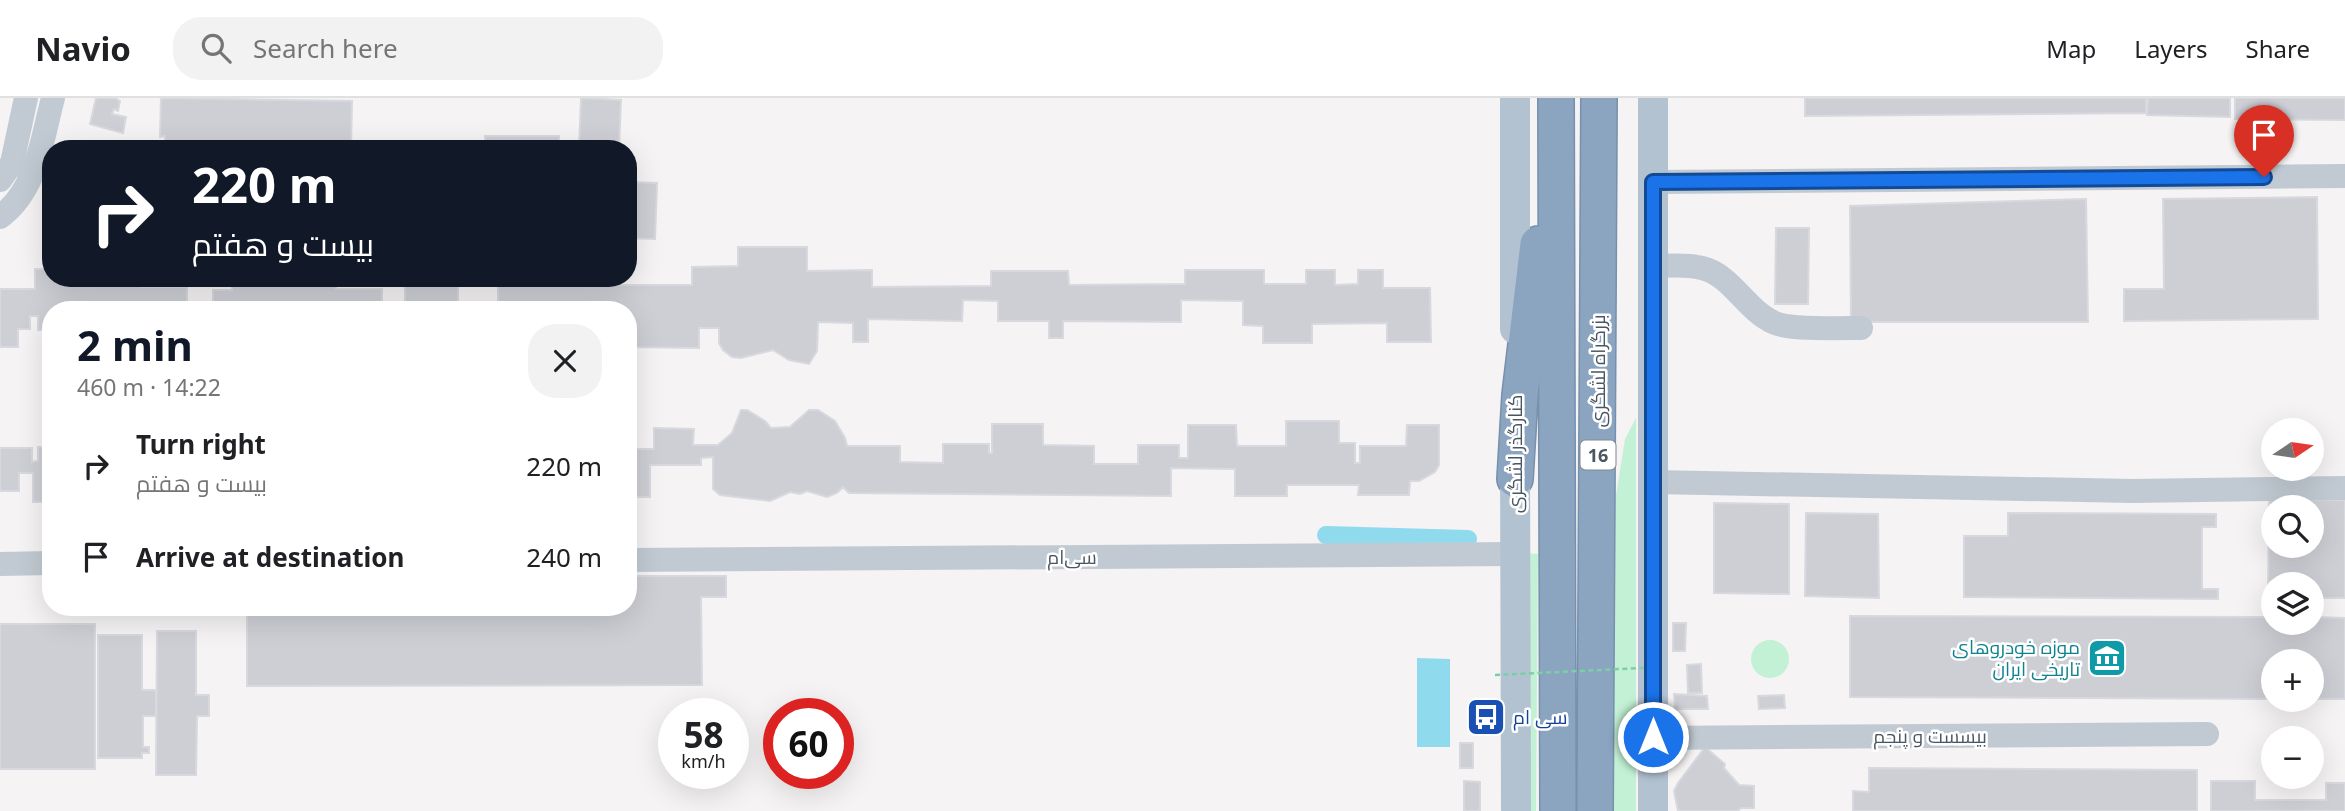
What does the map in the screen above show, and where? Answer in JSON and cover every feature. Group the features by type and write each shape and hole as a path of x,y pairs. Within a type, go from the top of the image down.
{"highway":[{"path":"1515,479 1520,395 1555,98"},
{"name":"16","path":"1555,98 1558,811"},
{"name":"بزرگراه لشگری","path":"1595,811 1599,98"}],"main road":[{"name":"کنارگذر لشگری","path":"1515,98 1516,811"},
{"path":"1653,98 1653,811"}],"street":[{"path":"0,180 12,163 26,98"},
{"path":"0,217 9,210 32,178 53,98"},
{"path":"1653,182 2345,176"},
{"path":"1653,266 1682,265 1705,268 1727,283 1752,309 1776,324 1861,328"},
{"path":"1653,482 2132,491 2345,488"},
{"name":"سی‌ام","path":"637,560 1515,554"},
{"path":"0,564 42,563"},
{"name":"بیسست و پنجم","path":"1653,737 2207,734"}],"path":[{"path":"1495,675 1663,667"}],"green space":[{"path":"1636,418 1636,811 1613,811 1613,514 1625,439"},
{"path":"1521,553 1538,554 1536,811 1521,811"},
{"path":"1770,640 1783,646 1789,659 1783,672 1770,678 1757,672 1751,659 1757,646"}],"water":[{"path":"1417,658 1450,659 1450,747 1417,747"}],"building":[{"path":"96,98 115,98 120,101 118,111 114,109 112,114 126,117 123,133 90,124"},
{"path":"161,98 352,101 351,140 165,140 165,136 160,137"},
{"path":"581,98 621,100 619,140 579,140"},
{"path":"1805,98 2146,98 2146,113 1805,116"},
{"path":"2148,98 2230,98 2230,117 2147,115"},
{"path":"2235,98 2345,98 2345,120 2235,119"},
{"path":"485,136 559,136 559,140 485,140"},
{"path":"637,182 657,183 655,239 637,238"},
{"path":"2317,197 2318,319 2124,321 2124,289 2164,289 2163,199"},
{"path":"2086,199 2088,322 1851,322 1850,206"},
{"path":"1776,228 1809,228 1808,304 1775,304"},
{"path":"738,247 807,247 807,271 872,270 872,287 991,286 991,271 1068,271 1069,285 1185,284 1185,270 1264,270 1264,284 1306,284 1306,270 1335,270 1335,285 1358,284 1358,270 1383,270 1383,288 1430,288 1431,342 1387,342 1387,323 1312,324 1312,343 1263,343 1263,326 1243,325 1243,301 1181,300 1181,322 1063,321 1063,338 1049,338 1049,321 998,321 998,301 963,300 962,321 868,319 868,342 853,342 853,323 818,322 817,351 809,364 789,360 773,350 741,358 732,357 719,343 719,328 699,328 699,348 637,347 637,301 498,301 498,287 692,285 692,267 738,266"},
{"path":"35,269 42,269 42,287 187,287 187,301 42,301 42,330 38,330 38,316 30,316 30,329 18,329 18,347 0,347 0,289 35,289"},
{"path":"232,287 382,289 382,301 213,301 213,290 232,290"},
{"path":"405,287 458,287 458,301 405,301"},
{"path":"741,410 747,410 771,428 790,427 809,410 818,410 835,421 847,446 900,446 900,462 943,463 943,444 989,444 989,453 992,453 992,424 1043,424 1043,445 1094,446 1094,464 1138,464 1138,445 1179,445 1179,458 1188,458 1188,425 1236,425 1237,446 1286,446 1286,421 1339,421 1339,443 1355,443 1355,463 1360,463 1360,446 1406,446 1407,425 1439,425 1439,465 1435,472 1419,481 1410,481 1409,495 1358,495 1359,485 1287,485 1287,496 1235,496 1235,469 1171,468 1171,496 849,493 843,487 827,497 807,491 800,494 790,492 770,501 720,495 713,489 713,457 701,458 701,465 650,465 650,497 637,497 637,449 654,449 654,428 694,429 693,445 718,445 732,433"},
{"path":"38,447 42,447 42,502 33,502 33,473 19,473 19,491 0,491 0,448 32,448 32,462 38,461"},
{"path":"2324,500 2345,500 2345,598 2324,598 2324,572 2268,572 2268,558 2324,558"},
{"path":"1714,503 1789,504 1789,594 1714,593"},
{"path":"1806,513 1878,514 1879,598 1805,596"},
{"path":"2008,513 2216,514 2216,527 2202,527 2202,589 2218,589 2218,599 1964,597 1964,536 2008,536"},
{"path":"637,576 726,576 726,597 701,597 702,685 247,686 247,616 637,616"},
{"path":"1850,616 2261,617 2261,635 2324,635 2324,617 2345,618 2345,699 2324,699 2324,649 2261,649 2261,699 1850,697"},
{"path":"1673,623 1686,623 1685,651 1673,651"},
{"path":"0,624 95,624 95,769 0,769"},
{"path":"157,631 196,631 196,695 209,695 209,716 197,716 196,775 156,775"},
{"path":"98,635 142,635 142,690 156,690 156,716 143,716 143,747 149,747 149,753 142,753 142,758 98,758"},
{"path":"1701,664 1702,693 1688,693 1687,665"},
{"path":"1674,694 1707,696 1708,709 1675,709"},
{"path":"1784,695 1785,708 1759,709 1758,696"},
{"path":"1460,743 1473,743 1473,768 1460,768"},
{"path":"1705,747 1725,764 1724,768 1739,785 1754,786 1754,808 1741,808 1738,811 1678,811 1674,791"},
{"path":"1869,768 2197,770 2197,811 1853,811 1853,791 1869,792"},
{"path":"1464,781 1480,782 1480,811 1464,811"},
{"path":"2211,781 2255,781 2255,800 2326,800 2326,783 2345,783 2345,811 2211,811"}],"waterway":[{"path":"1326,535 1468,539"}],"place":[{"name":"موزه خودروهای تاریخی ایران","path":"2107,658"},
{"name":"سی ام","path":"1486,717"}],"route":[{"path":"1653,737 1653,182 2264,177"}]}
